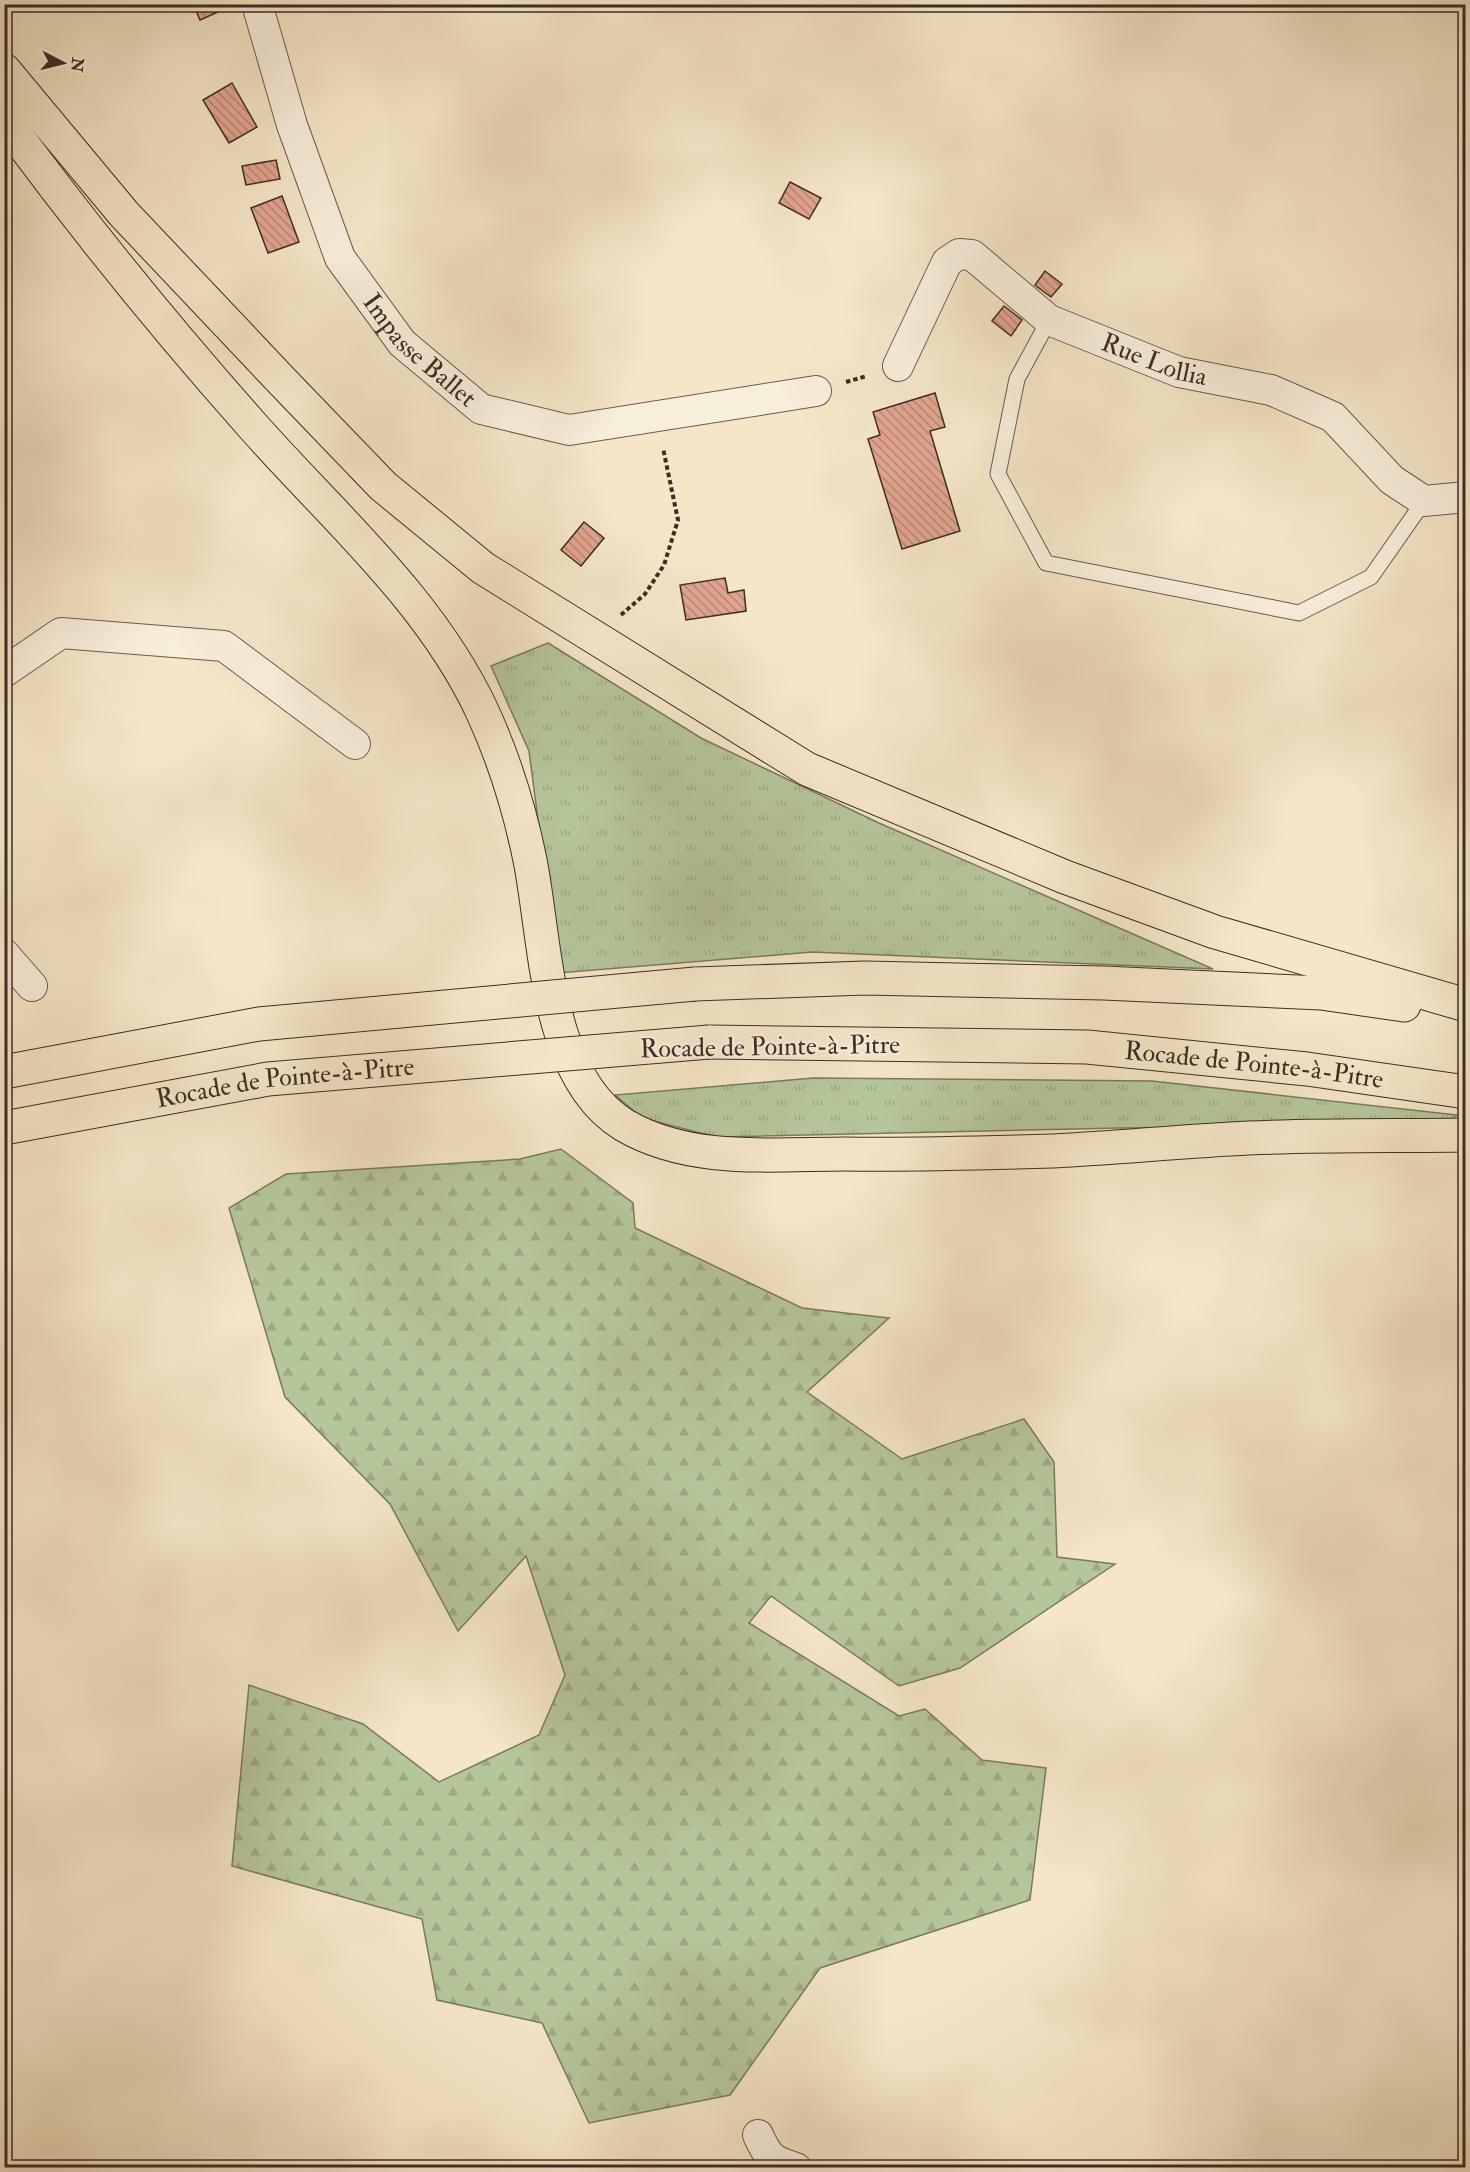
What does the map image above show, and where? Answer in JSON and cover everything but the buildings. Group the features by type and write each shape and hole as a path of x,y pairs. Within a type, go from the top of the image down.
{"highway":[{"path":"4,70 124,214 383,486 483,568 583,632 807,769 1065,877 1215,932 1466,1005"},
{"path":"4,119 77,217 134,287 252,426 372,554 422,614 457,663 483,712 506,773 530,861 538,922 563,1044 592,1094 621,1123 662,1141 718,1154 1043,1151 1250,1138 1466,1135"},
{"path":"4,1072 259,1024 695,984 865,978 1104,982 1321,993 1466,1013"},
{"name":"Rocade de Pointe-à-Pitre","path":"4,1128 268,1079 709,1042 1087,1047 1307,1069 1466,1092"}],"street":[{"name":"Impasse Ballet","path":"257,4 292,125 340,258 402,343 481,409 569,430 816,392"},
{"name":"Rue Lollia","path":"898,366 947,262 959,254 972,255 1049,320 1179,372 1271,390 1333,417 1392,480 1424,501"},
{"path":"1424,501 1466,497"},
{"path":"4,672 61,633 224,646 355,744"},
{"path":"4,954 32,986"},
{"path":"758,2135 764,2149 775,2162 796,2168"}],"lane":[{"path":"1049,320 1017,379 998,474 1047,563 1299,613 1371,577 1424,501"}],"path":[{"path":"816,392 898,366"},
{"path":"583,632 616,620 645,594 664,565 678,520 657,417"}],"green space":[{"path":"548,643 701,738 879,823 1213,969 812,952 558,973 529,751 491,666"},
{"path":"813,1078 1152,1081 1457,1115 1445,1125 1119,1128 716,1137 642,1118 615,1095"},
{"path":"561,1149 633,1203 635,1228 802,1308 889,1318 807,1392 902,1459 1024,1419 1054,1462 1057,1557 1115,1564 960,1668 899,1686 771,1596 749,1623 899,1716 925,1709 982,1760 1046,1768 1030,1900 820,1968 730,2095 589,2123 542,2023 437,2000 422,1919 232,1866 249,1685 363,1724 439,1782 539,1735 565,1675 526,1556 458,1631 390,1504 285,1397 229,1208 286,1174 520,1159"}]}
